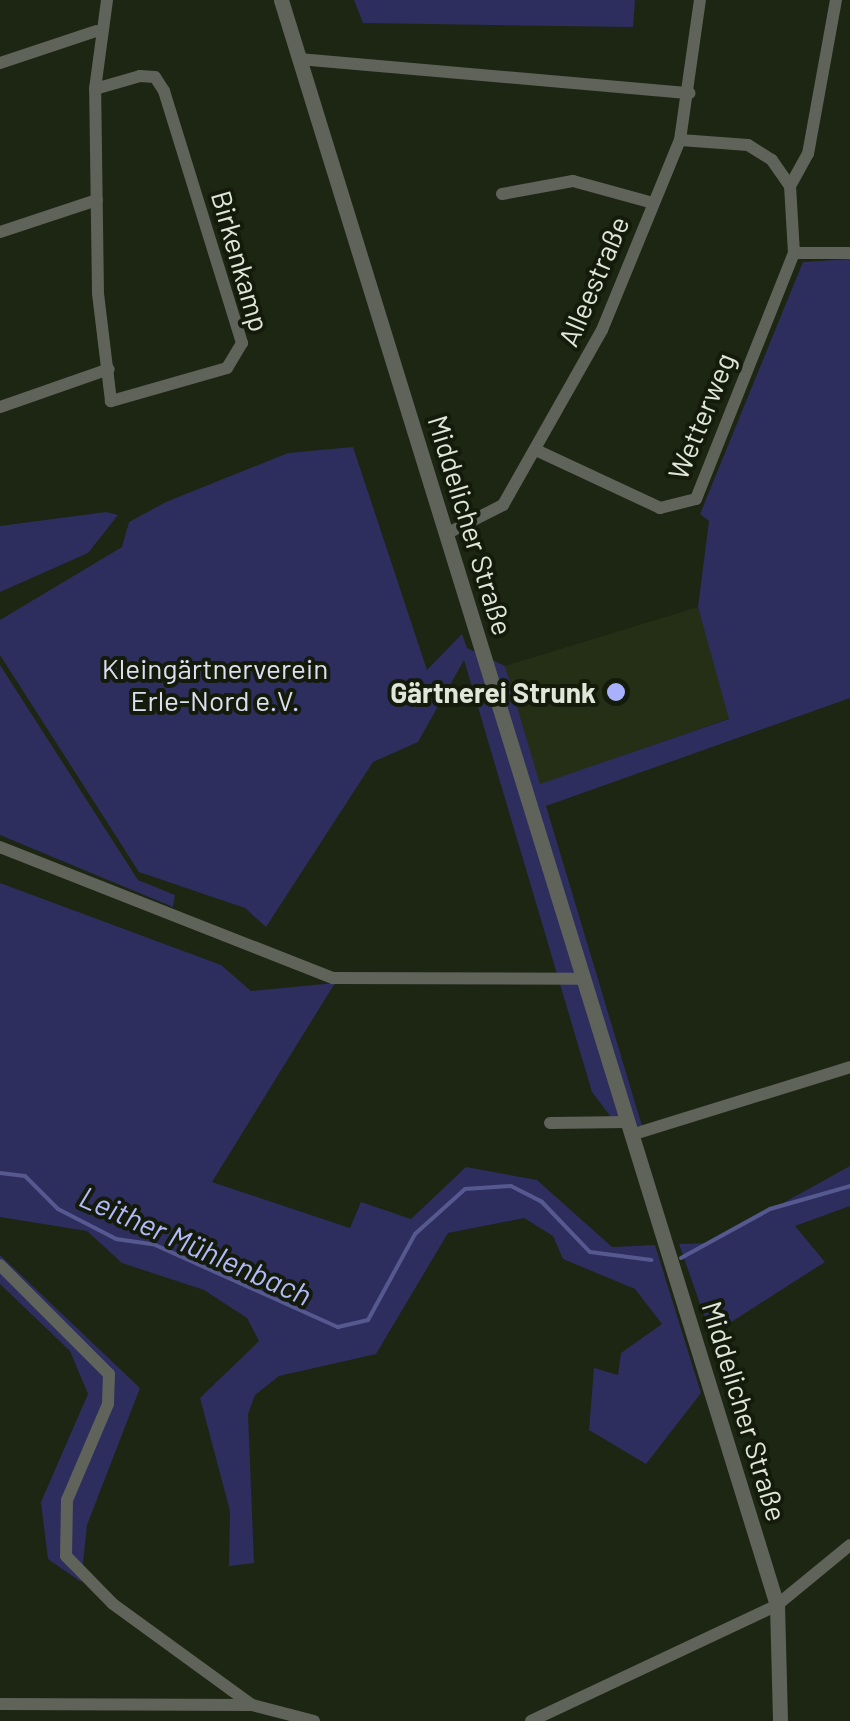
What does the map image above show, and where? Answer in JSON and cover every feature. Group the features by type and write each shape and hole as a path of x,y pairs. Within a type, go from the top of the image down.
{"street":[{"name":"Birkenkamp","path":"94,90 140,76 155,77 164,90 242,342 227,368 110,402 94,90 96,31 107,0"},
{"name":"Middelicher Straße","path":"281,0 777,1605 780,1721"},
{"name":"Alleestraße","path":"448,532 503,505 538,451 602,330 680,140 690,93 700,0"},
{"name":"Wetterweg","path":"538,451 644,502 687,507 794,253 790,186 808,154 836,0"},
{"path":"0,63 96,31"},
{"path":"299,59 690,93"},
{"path":"680,140 748,145 790,186"},
{"path":"502,194 573,181 653,203"},
{"path":"0,232 98,200"},
{"path":"794,253 850,253"},
{"path":"0,407 109,369"},
{"path":"0,847 333,978 584,980"},
{"path":"550,1123 630,1129 850,1067"},
{"path":"602,1143 606,1125"},
{"path":"0,1265 109,1374 108,1404 67,1500 66,1556 113,1604 252,1705"},
{"path":"531,1721 777,1605 850,1545"},
{"path":"0,1704 252,1705 314,1721"}],"shaded area":[{"path":"698,607 730,718 540,785 505,666"}],"green space":[{"path":"354,0 635,0 633,27 363,23"},
{"name":"Kleingärtnerverein Erle-Nord e.V.","path":"850,259 850,698 546,806 642,1126 617,1125 592,1092 464,660 418,742 373,762 266,927 245,908 139,872 0,655 0,620 122,547 129,522 166,502 288,453 353,447 427,670 462,634 467,648 505,666 540,784 729,719 698,607 709,521 700,514 803,262"},
{"path":"106,512 118,515 88,553 0,592 0,526"},
{"path":"0,665 138,880 175,895 173,907 0,835"},
{"path":"0,883 221,965 251,991 335,983 212,1182 350,1228 361,1202 411,1219 466,1167 537,1180 612,1247 655,1245 701,1393 646,1464 589,1430 594,1368 618,1375 621,1353 662,1324 635,1289 563,1259 553,1236 524,1218 448,1233 376,1354 279,1376 255,1395 248,1414 254,1563 229,1566 230,1511 200,1398 259,1341 247,1318 204,1290 122,1263 87,1231 0,1217"},
{"path":"850,1166 850,1206 795,1226 825,1262 711,1335 679,1244 711,1243"},
{"path":"0,1255 140,1388 87,1525 81,1582 48,1559 41,1502 88,1394 70,1351 0,1284"}],"waterway":[{"name":"Leither Mühlenbach","path":"0,1173 25,1176 58,1209 116,1239 153,1244 338,1327 368,1320 415,1234 465,1189 511,1186 542,1202 590,1252 651,1260"},
{"name":"Leither Mühlenbach","path":"681,1258 770,1209 850,1186"}],"place":[{"name":"Gärtnerei Strunk","path":"616,692"}]}
